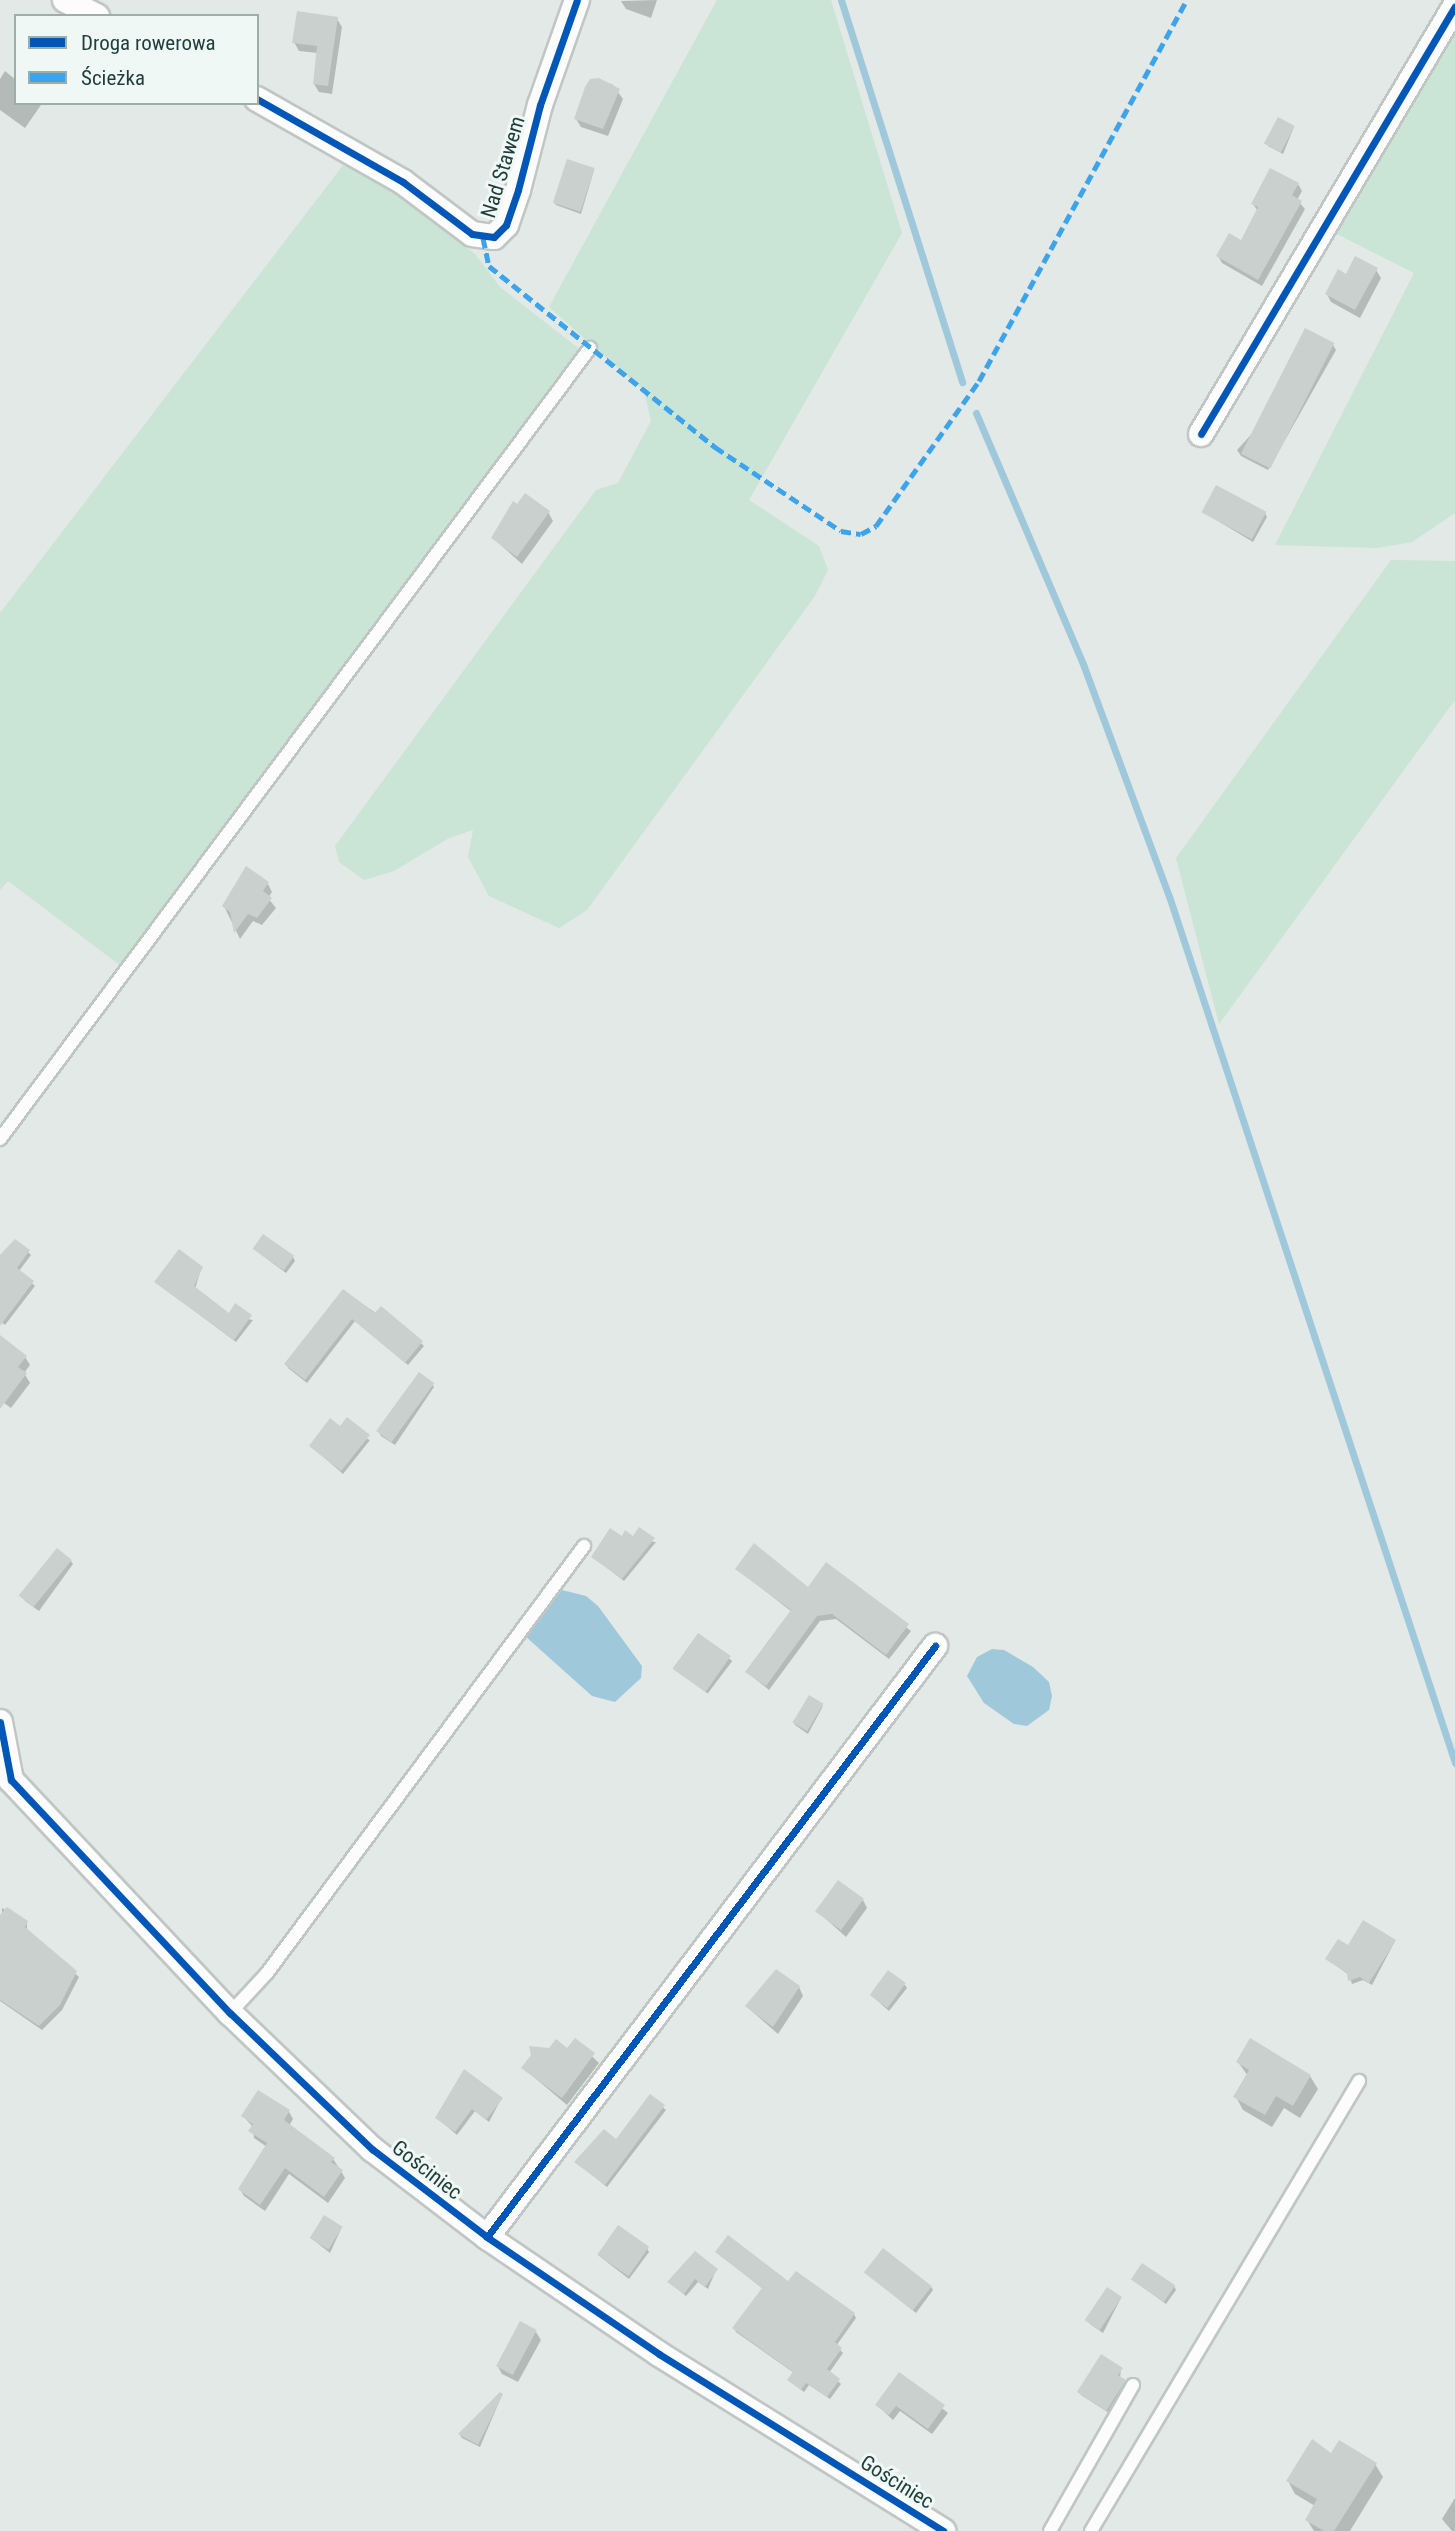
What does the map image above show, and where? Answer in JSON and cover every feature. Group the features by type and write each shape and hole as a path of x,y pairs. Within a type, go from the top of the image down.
{"street":[{"path":"65,0 93,14"},
{"name":"Nad Stawem","path":"259,100 403,182 472,234 494,237 506,225 540,105 577,0"},
{"path":"1201,434 1455,6"},
{"path":"486,2237 934,1646"},
{"name":"Gościniec","path":"0,1722 5,1782 230,2012 372,2149 486,2237 659,2354 943,2531"}],"lane":[{"path":"0,1139 590,348"},
{"path":"230,2012 267,1973 584,1546"},
{"path":"1091,2531 1359,2081"},
{"path":"1050,2531 1133,2385"}],"green space":[{"path":"717,0 831,0 902,233 749,500 819,546 828,570 815,596 587,910 559,928 489,896 468,857 473,830 449,838 394,871 364,880 339,862 335,846 596,490 618,483 651,421 644,391 549,307"},
{"path":"1455,32 1455,513 1412,542 1377,548 1275,545 1414,273 1331,231"},
{"path":"344,164 403,196 475,254 500,287 582,351 121,966 8,881 0,890 0,613"},
{"path":"1391,560 1455,561 1455,700 1219,1024 1176,858"}],"water":[{"path":"558,1589 586,1596 598,1606 642,1666 641,1678 615,1702 592,1696 525,1636"},
{"path":"992,1649 1004,1650 1033,1667 1049,1682 1052,1696 1049,1710 1027,1726 1014,1724 984,1703 967,1676 977,1657"}],"building":[{"path":"297,11 338,17 328,86 313,84 317,46 292,43"},
{"path":"599,78 620,89 603,129 574,119 585,87 590,79"},
{"path":"1278,117 1295,126 1281,152 1264,143"},
{"path":"567,159 595,168 580,212 553,203"},
{"path":"1270,168 1299,183 1292,195 1302,201 1258,280 1216,256 1229,233 1241,240 1258,207 1251,204"},
{"path":"1355,256 1378,268 1355,310 1325,294 1338,269 1346,274"},
{"path":"1305,328 1334,343 1270,469 1241,454"},
{"path":"1216,485 1266,512 1252,539 1201,512"},
{"path":"525,493 550,511 517,557 491,538 513,501 517,504"},
{"path":"246,866 269,882 263,891 272,898 257,918 248,914 234,933 230,912 222,906"},
{"path":"263,1234 294,1256 284,1271 253,1249"},
{"path":"15,1239 30,1250 17,1268 34,1281 0,1326 0,1255"},
{"path":"179,1249 203,1267 194,1286 229,1313 235,1303 252,1315 234,1340 154,1282"},
{"path":"343,1289 375,1313 381,1306 423,1341 405,1363 352,1319 305,1380 284,1364"},
{"path":"0,1335 27,1356 18,1367 27,1373 0,1409"},
{"path":"419,1372 434,1383 391,1442 376,1431"},
{"path":"347,1417 370,1435 341,1471 309,1446 330,1418 340,1426"},
{"path":"639,1527 655,1538 622,1579 591,1557 610,1528 622,1536 625,1530 633,1536"},
{"path":"754,1543 808,1587 826,1562 909,1624 886,1655 832,1614 817,1616 766,1686 745,1672 791,1610 735,1569"},
{"path":"57,1548 72,1560 33,1607 19,1595"},
{"path":"698,1633 731,1656 706,1692 673,1669"},
{"path":"809,1695 824,1704 807,1731 793,1722"},
{"path":"838,1880 864,1899 841,1930 815,1912"},
{"path":"7,1907 28,1921 25,1927 77,1971 60,2005 39,2026 0,2000 0,1915"},
{"path":"1363,1920 1396,1940 1369,1983 1360,1977 1348,1981 1347,1973 1325,1959 1338,1939 1348,1945"},
{"path":"776,1969 800,1986 773,2027 745,2006"},
{"path":"888,1970 906,1983 888,2008 870,1995"},
{"path":"575,2038 595,2053 562,2098 521,2068 531,2055 529,2046 549,2048 556,2039 567,2048"},
{"path":"1250,2038 1311,2075 1293,2106 1276,2096 1265,2115 1233,2097 1249,2070 1236,2062"},
{"path":"464,2069 503,2098 486,2120 472,2109 455,2132 435,2118"},
{"path":"258,2090 290,2110 284,2120 335,2158 331,2162 343,2170 324,2197 285,2168 260,2205 238,2189 267,2143 248,2131 253,2124 241,2116"},
{"path":"650,2094 665,2105 605,2185 574,2162 604,2129 616,2139"},
{"path":"324,2215 343,2227 328,2250 310,2238"},
{"path":"618,2225 649,2247 628,2276 597,2254"},
{"path":"728,2235 788,2281 796,2271 855,2313 835,2342 842,2348 827,2369 840,2379 827,2397 806,2383 801,2390 787,2380 793,2372 732,2328 762,2288 715,2252"},
{"path":"883,2248 932,2286 913,2311 864,2272"},
{"path":"695,2251 718,2269 705,2287 695,2279 684,2294 667,2282"},
{"path":"1142,2263 1175,2285 1164,2302 1131,2280"},
{"path":"1107,2287 1122,2297 1100,2330 1085,2320"},
{"path":"520,2321 537,2330 513,2375 496,2366"},
{"path":"1101,2354 1123,2368 1118,2375 1126,2380 1106,2411 1077,2392"},
{"path":"899,2372 945,2405 928,2429 896,2406 889,2415 875,2405"},
{"path":"500,2392 503,2394 478,2445 458,2434"},
{"path":"1312,2439 1331,2453 1339,2440 1377,2463 1334,2531 1324,2531 1305,2520 1317,2499 1286,2481"}],"waterway":[{"path":"841,0 962,382"},
{"path":"976,413 1083,664 1169,896 1455,1763"}],"marked path":[{"path":"483,238 489,266 715,447 841,531 861,534 876,526 979,381 1187,0"}],"cycle path":[{"path":"259,100 403,182 472,234 494,237 506,225 540,105 577,0"},
{"path":"1201,434 1455,7"},
{"path":"487,2237 935,1646"},
{"path":"0,1722 11,1780 230,2013 372,2149 487,2237 659,2354 943,2531"}]}
